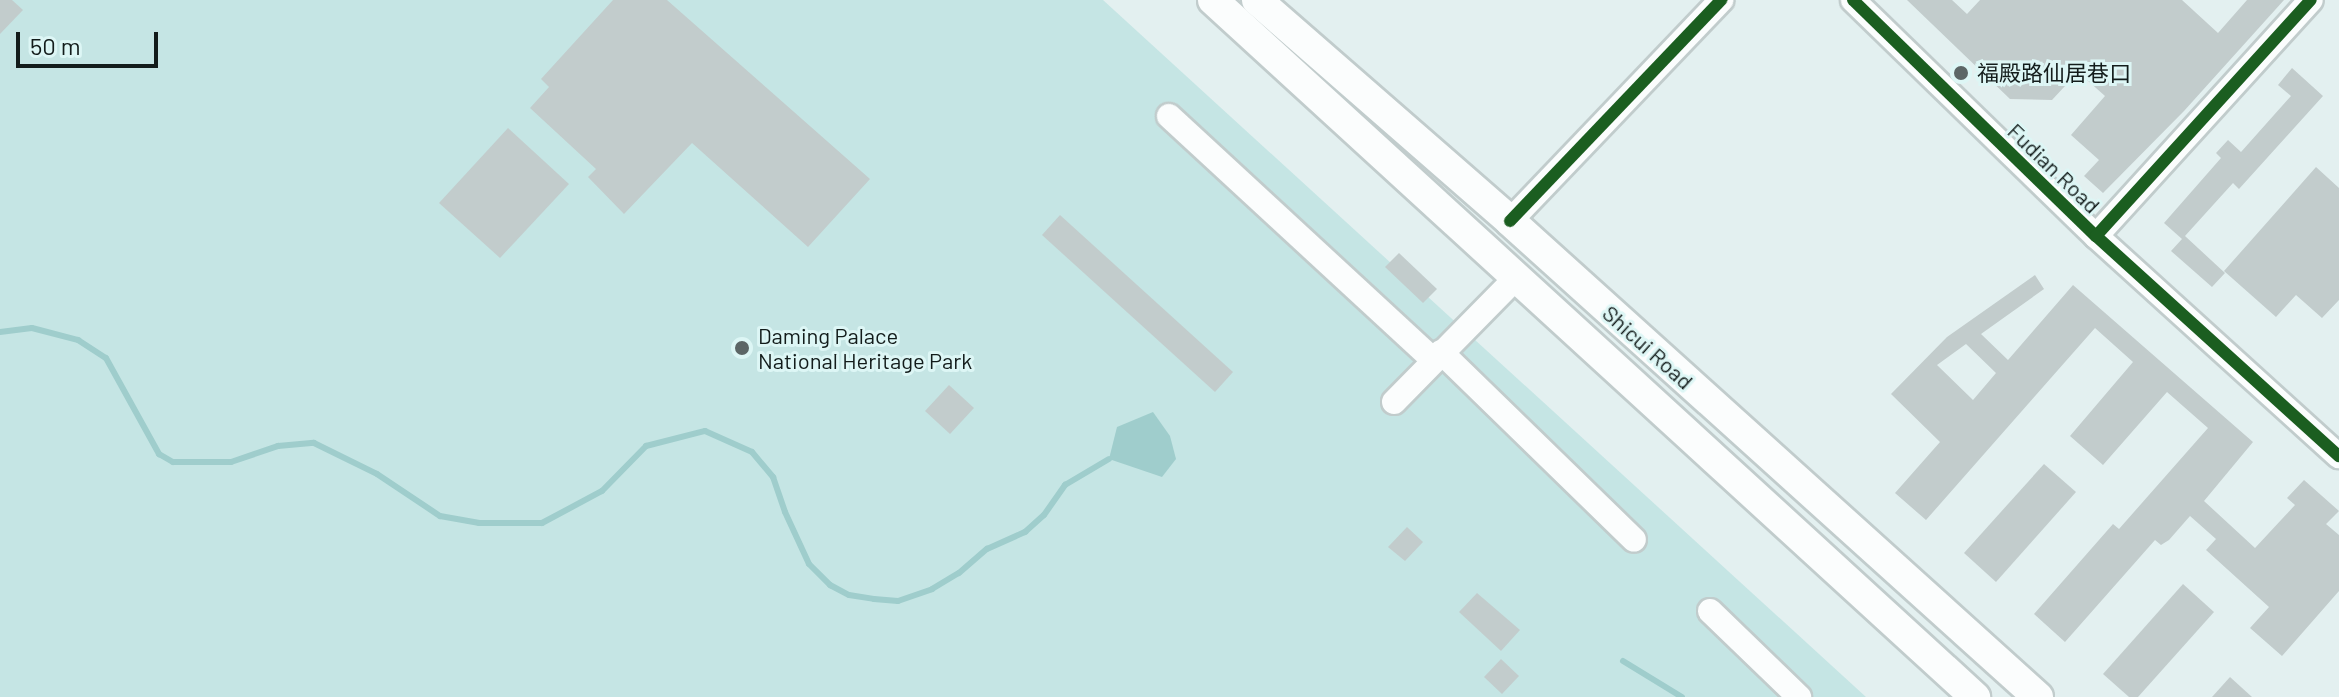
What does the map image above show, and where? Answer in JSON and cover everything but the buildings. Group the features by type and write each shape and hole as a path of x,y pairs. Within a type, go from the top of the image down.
{"main road":[{"name":"Shicui Road","path":"1213,0 1975,697"},
{"name":"Shicui Road","path":"1257,0 1510,221 2038,697"}],"street":[{"path":"1510,221 1721,0"},
{"name":"Fudian Road","path":"1853,0 2339,456"},
{"name":"Fudian Road","path":"1869,0 2099,232 2339,436"},
{"path":"2099,232 2311,0"},
{"path":"1169,116 1437,356 1634,540"},
{"path":"1394,402 1515,279"},
{"path":"1710,611 1799,697"}],"shaded area":[{"name":"Daming Palace National Heritage Park","path":"0,0 1103,0 1866,697 0,697"},
{"path":"1153,412 1170,436 1176,459 1162,477 1109,459 1117,427"}],"waterway":[{"path":"0,332 32,328 78,340 106,358 159,454 173,462 231,462 278,446 314,443 377,474 440,516 479,523 542,523 602,491 646,446 705,431 752,452 773,477 809,564 830,585 849,595 874,599 898,601 932,589 959,573 987,549 1025,532 1044,515 1065,485 1109,459"},
{"path":"1623,661 1682,697"}],"cycle path":[{"path":"1510,221 1721,0"},
{"path":"1853,0 2096,236 2339,456"},
{"path":"2096,236 2311,0"}],"place":[{"name":"福殿路仙居巷口","path":"1961,73"},
{"name":"Daming Palace National Heritage Park","path":"742,348"}]}
